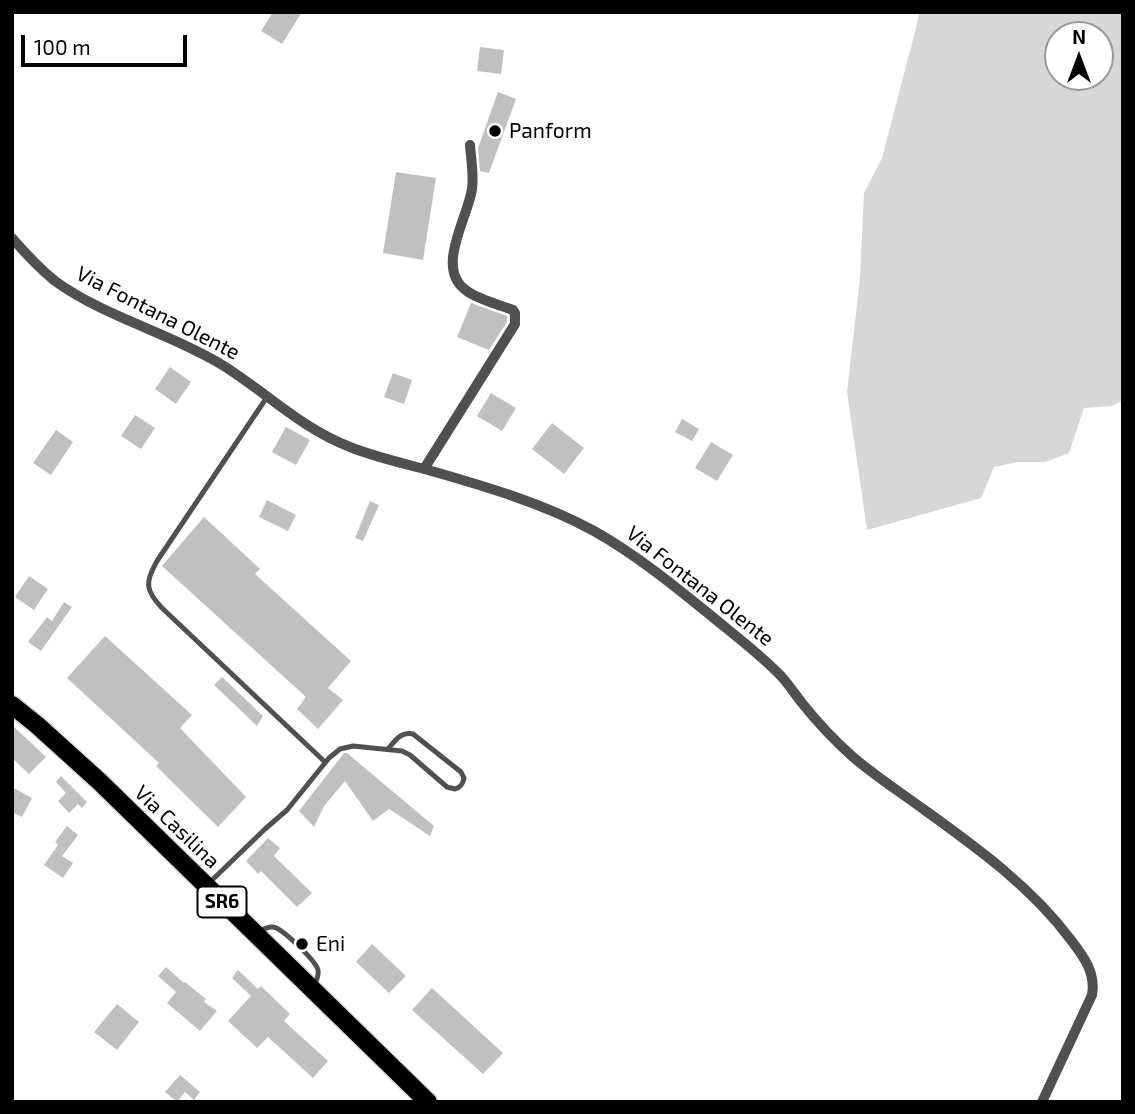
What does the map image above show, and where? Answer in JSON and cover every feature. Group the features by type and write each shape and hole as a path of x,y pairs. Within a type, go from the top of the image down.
{"main road":[{"name":"Via Casilina","path":"12,705 100,782 428,1102"}],"street":[{"path":"424,469 516,324 513,310 467,292 456,279 452,269 456,243 471,192 470,145"},
{"name":"Via Fontana Olente","path":"12,237 40,268 66,288 98,306 197,351 237,374 303,423 335,441 369,454 505,494 596,532 636,557 770,665 810,713 852,756 1029,893 1084,957 1093,981 1093,990 1042,1102"}],"lane":[{"path":"267,397 157,561 148,579 148,586 152,597 162,608 326,762"},
{"path":"205,886 288,810 332,754 343,748 354,746 407,753 451,789 458,788 463,782 461,772 413,734 400,736 388,749"}],"shaded area":[{"path":"919,12 1123,12 1123,400 1112,406 1084,408 1069,453 1045,462 1018,462 994,467 981,498 867,530 847,392 860,277 864,193 882,158"}],"building":[{"path":"273,12 302,12 282,44 261,31"},
{"path":"480,47 504,50 501,74 477,71"},
{"path":"498,92 516,99 489,173 480,171 478,148"},
{"path":"396,172 436,178 423,260 383,253"},
{"path":"471,303 507,316 507,322 489,350 457,337"},
{"path":"170,367 191,382 176,404 155,389"},
{"path":"393,373 412,380 404,404 384,397"},
{"path":"491,393 516,408 502,431 477,416"},
{"path":"135,415 155,428 141,449 121,436"},
{"path":"682,419 699,429 692,441 675,432"},
{"path":"552,423 584,448 564,474 532,449"},
{"path":"286,427 310,440 296,465 272,452"},
{"path":"56,430 73,442 51,475 33,463"},
{"path":"711,442 733,455 717,481 695,468"},
{"path":"267,500 296,515 288,531 259,517"},
{"path":"370,501 379,505 363,541 355,538"},
{"path":"204,517 260,569 255,574 351,661 328,688 343,700 318,729 297,709 306,697 162,566"},
{"path":"29,576 48,589 34,610 15,597"},
{"path":"64,602 72,607 41,651 28,642 47,617 52,621"},
{"path":"105,636 192,715 180,728 246,797 218,827 156,766 159,763 67,678"},
{"path":"222,677 263,716 257,726 214,685"},
{"path":"12,725 46,757 29,774 12,758"},
{"path":"344,753 434,826 430,836 389,809 373,821 345,781 324,806 314,827 299,811"},
{"path":"61,776 87,802 82,808 78,804 69,813 58,801 66,793 56,782"},
{"path":"12,787 32,798 22,817 12,812"},
{"path":"67,826 78,835 62,856 73,863 63,878 44,865 58,845 55,842"},
{"path":"268,838 280,848 274,856 312,893 297,907 261,871 258,874 246,861"},
{"path":"372,944 406,976 389,993 356,962"},
{"path":"166,967 217,1011 200,1031 167,1003 176,992 158,976"},
{"path":"238,970 258,989 261,986 290,1014 284,1021 328,1061 313,1078 268,1037 257,1048 228,1021 251,996 232,978"},
{"path":"432,988 503,1053 483,1074 412,1010"},
{"path":"117,1004 139,1022 117,1050 94,1032"},
{"path":"180,1075 200,1092 194,1100 185,1092 177,1102 165,1092"}],"place":[{"name":"Panform","path":"495,131"},
{"name":"Eni","path":"302,944"}]}
